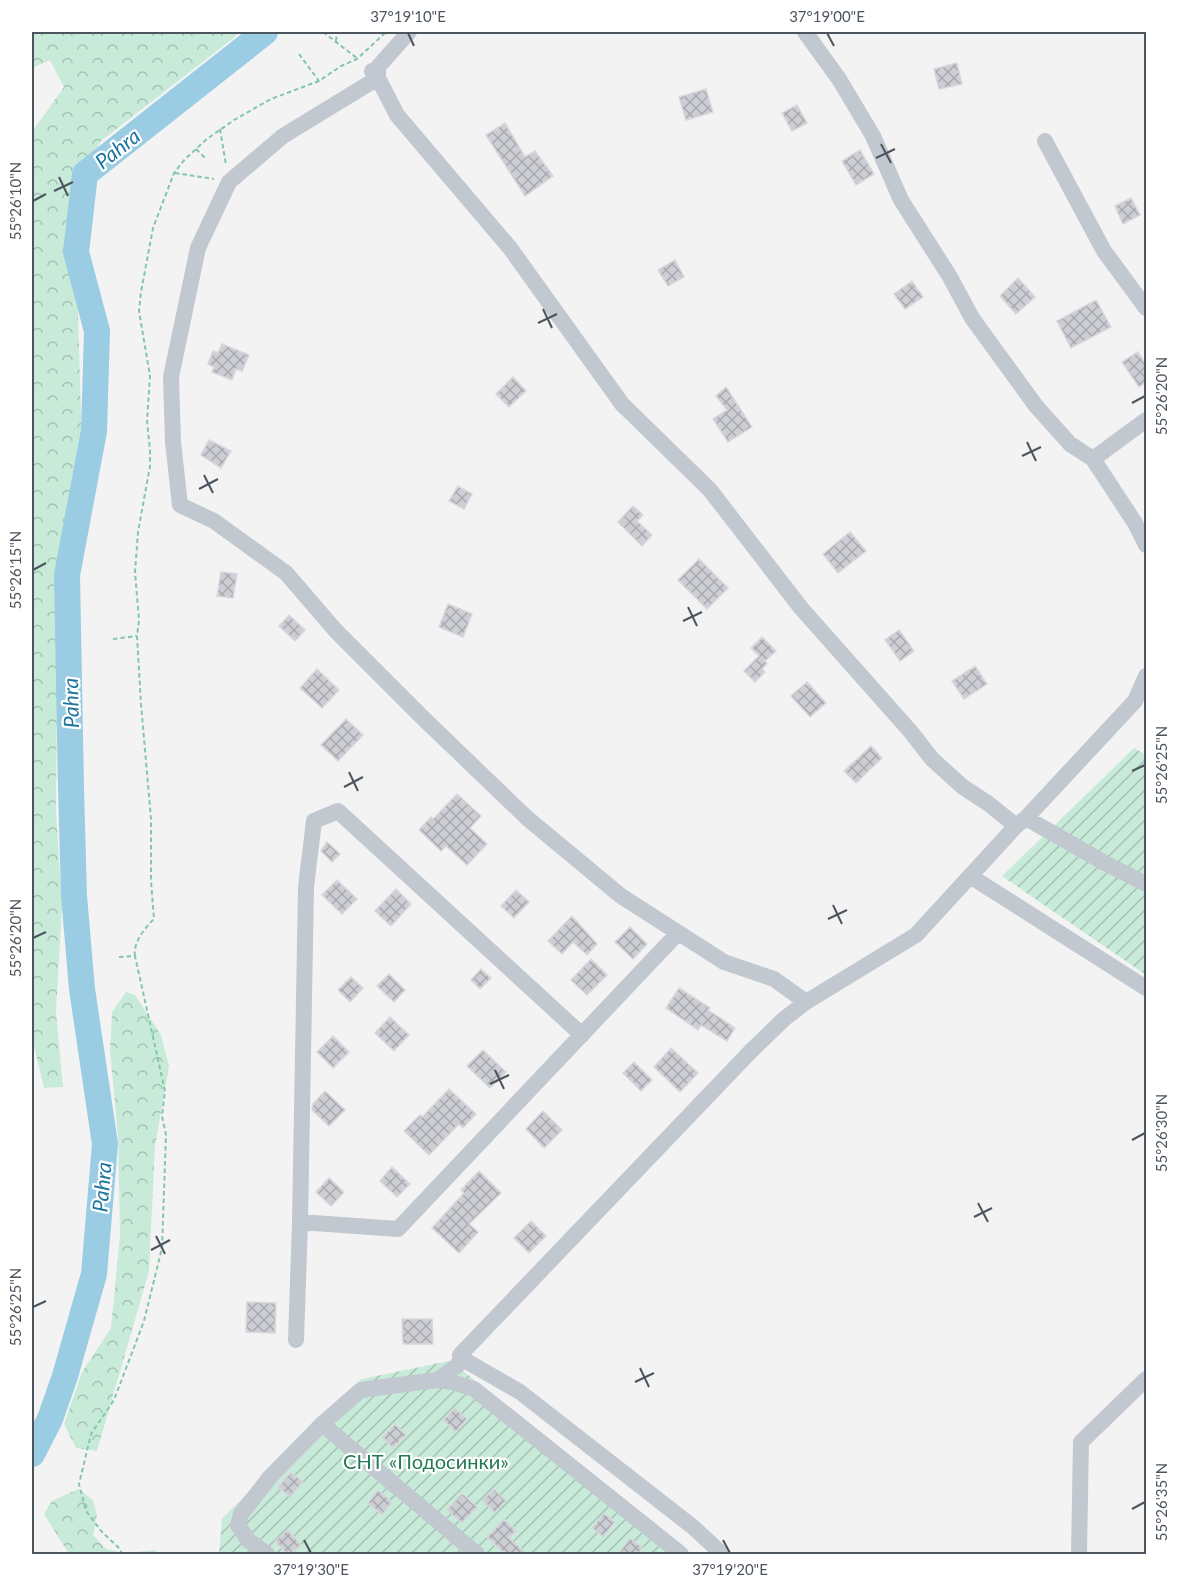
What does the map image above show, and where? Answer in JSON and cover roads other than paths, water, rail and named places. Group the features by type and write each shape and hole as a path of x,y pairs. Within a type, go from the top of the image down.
{"street":[{"path":"409,32 378,67 367,68 337,101 283,136 229,182 198,248 171,377 173,442 180,505 214,521 286,573 336,631 424,720 527,818 621,896 724,962 774,979 806,1002"},
{"path":"805,32 839,79 873,136 901,200 950,277 972,318 1036,406 1070,444 1093,459 1136,523 1146,545"},
{"path":"367,68 397,115 510,248 622,404 710,490 801,608 911,732 932,759 963,787 989,804 1146,884"},
{"path":"1045,141 1104,251 1146,308"},
{"path":"1093,459 1146,420"},
{"path":"437,1380 457,1366 460,1355 784,1019 806,1002 916,935 1135,701 1146,676"},
{"path":"296,1340 306,887 314,821 338,811 582,1035"},
{"path":"970,876 1146,988"},
{"path":"300,1222 398,1229 678,933"},
{"path":"461,1358 520,1392 693,1527 722,1554"},
{"path":"1079,1554 1081,1442 1146,1379"},
{"path":"267,1554 248,1540 238,1525 241,1514 270,1477 322,1424 361,1390 437,1380 474,1389 681,1554"},
{"path":"322,1424 477,1554"}],"waterway":[{"name":"Pahra","path":"32,1454 50,1419 65,1376 94,1274 105,1144 82,989 74,896 71,788 67,575 94,431 97,331 76,252 85,174 265,32"}],"park label":[{"name":"СНТ «Подосинки»","path":"426,1461"}]}
